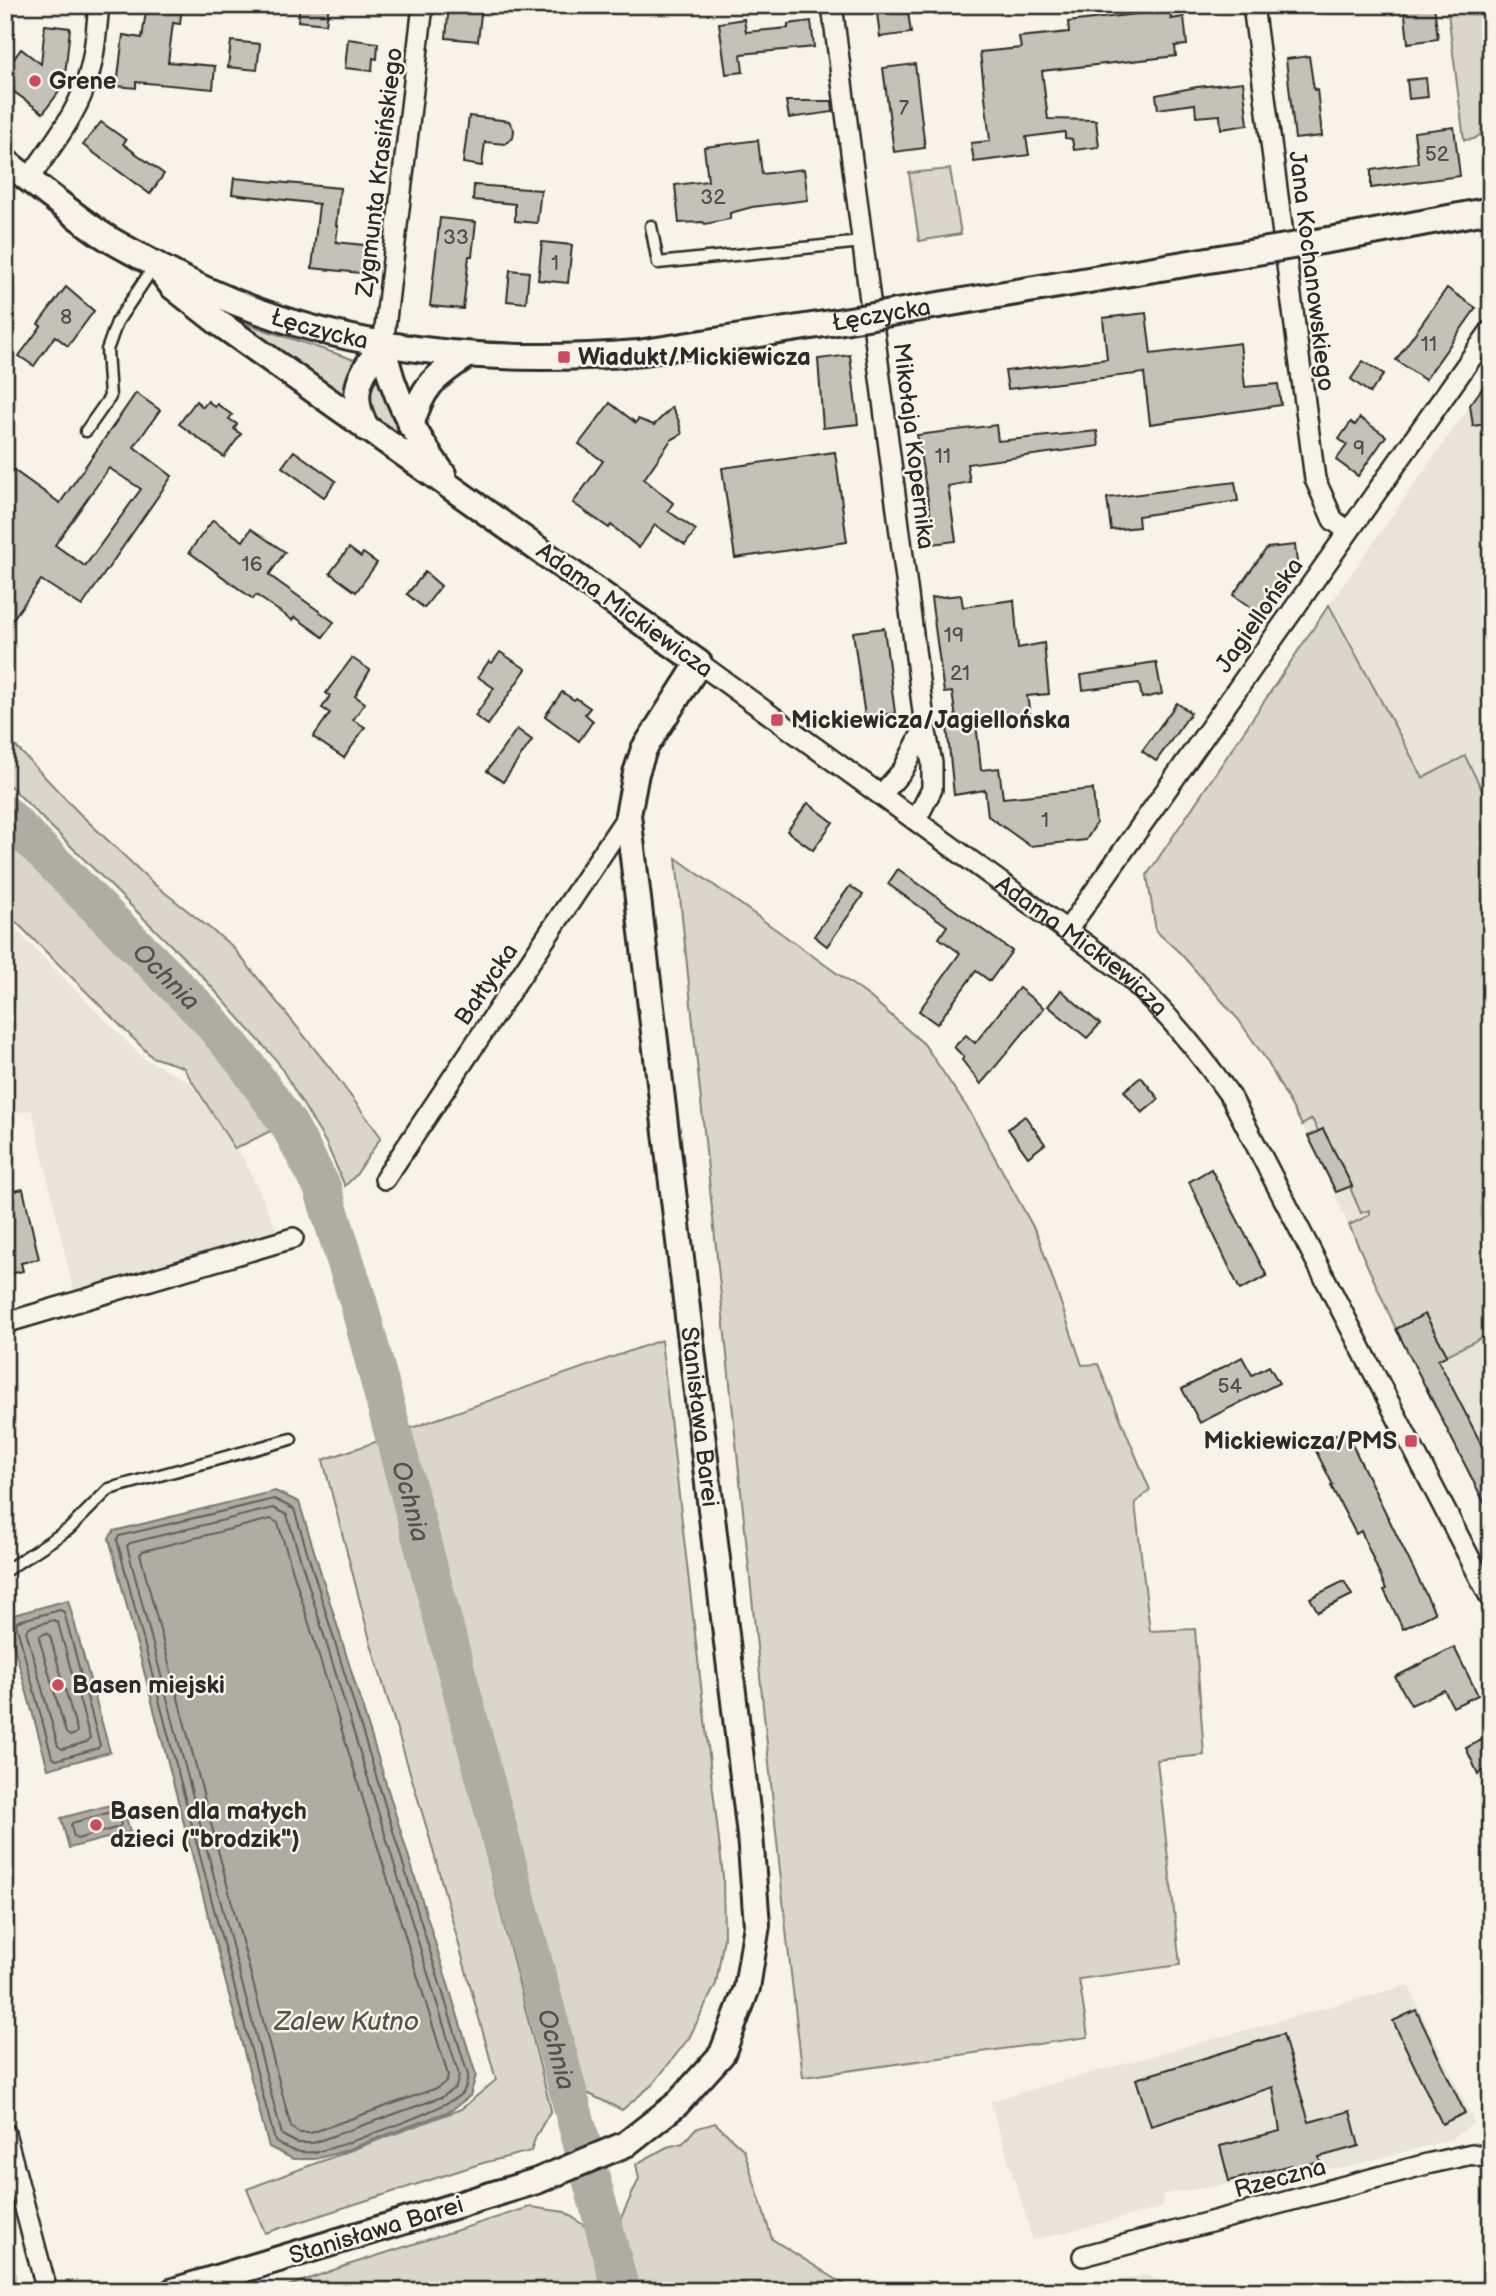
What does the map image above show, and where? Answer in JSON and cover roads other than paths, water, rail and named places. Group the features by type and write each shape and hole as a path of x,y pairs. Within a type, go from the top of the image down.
{"street":[{"path":"29,179 72,116 86,85 93,56 99,5"},
{"name":"Zygmunta Krasińskiego","path":"383,345 423,5"},
{"name":"Mikołaja Kopernika","path":"832,5 925,727 932,763 932,789 916,820"},
{"name":"Jana Kochanowskiego","path":"1253,5 1315,479 1333,520 1348,531"},
{"name":"Adama Mickiewicza","path":"5,161 100,233 155,264 172,286 367,429 451,486 1068,929 1138,986 1198,1052 1231,1097 1491,1599"},
{"name":"Łęczycka","path":"155,264 232,302 298,324 383,345 466,356 564,357 638,353 831,323 1358,235 1491,210"},
{"name":"Jagiellońska","path":"1068,929 1491,330"},
{"path":"367,429 357,405 358,388 364,369 383,345"},
{"name":"Adama Mickiewicza","path":"383,345 397,396 411,426 451,486"},
{"path":"411,426 418,402 428,386 466,356"},
{"name":"Stanisława Barei","path":"173,2291 537,2181 626,2144 677,2104 722,2054 747,1988 757,1925 750,1835 628,815 636,773 644,749 699,663"},
{"path":"881,795 903,770 925,727"},
{"name":"Bałtycka","path":"385,1180 628,815"},
{"path":"5,1323 293,1238"},
{"path":"5,2133 47,2291"},
{"name":"Rzeczna","path":"1083,2256 1427,2164 1472,2154 1491,2159"}],"lane":[{"path":"651,226 658,263 862,242"},
{"path":"86,431 110,397 107,350 117,322 155,264"},
{"path":"5,1571 69,1529 109,1489 291,1439"}],"water":[{"name":"Zalew Kutno","path":"275,1491 299,1502 476,2075 470,2096 450,2111 341,2152 315,2159 293,2159 269,2147 109,1538 114,1531"},
{"name":"Basen miejski","path":"68,1600 110,1752 48,1769 6,1617"},
{"name":"Basen dla małych dzieci (\"brodzik\")","path":"122,1802 130,1832 69,1848 61,1818"}],"waterway":[{"name":"Ochnia","path":"5,814 208,1018 246,1064 289,1125 322,1187 358,1301 621,2291"}],"place":[{"name":"Grene","path":"35,81"},
{"name":"Wiadukt/Mickiewicza","path":"564,357"},
{"name":"Mickiewicza/Jagiellońska","path":"777,720"},
{"name":"Mickiewicza/PMS","path":"1411,1441"},
{"name":"Basen miejski","path":"58,1685"},
{"name":"Basen dla małych dzieci (\"brodzik\")","path":"96,1825"}]}
